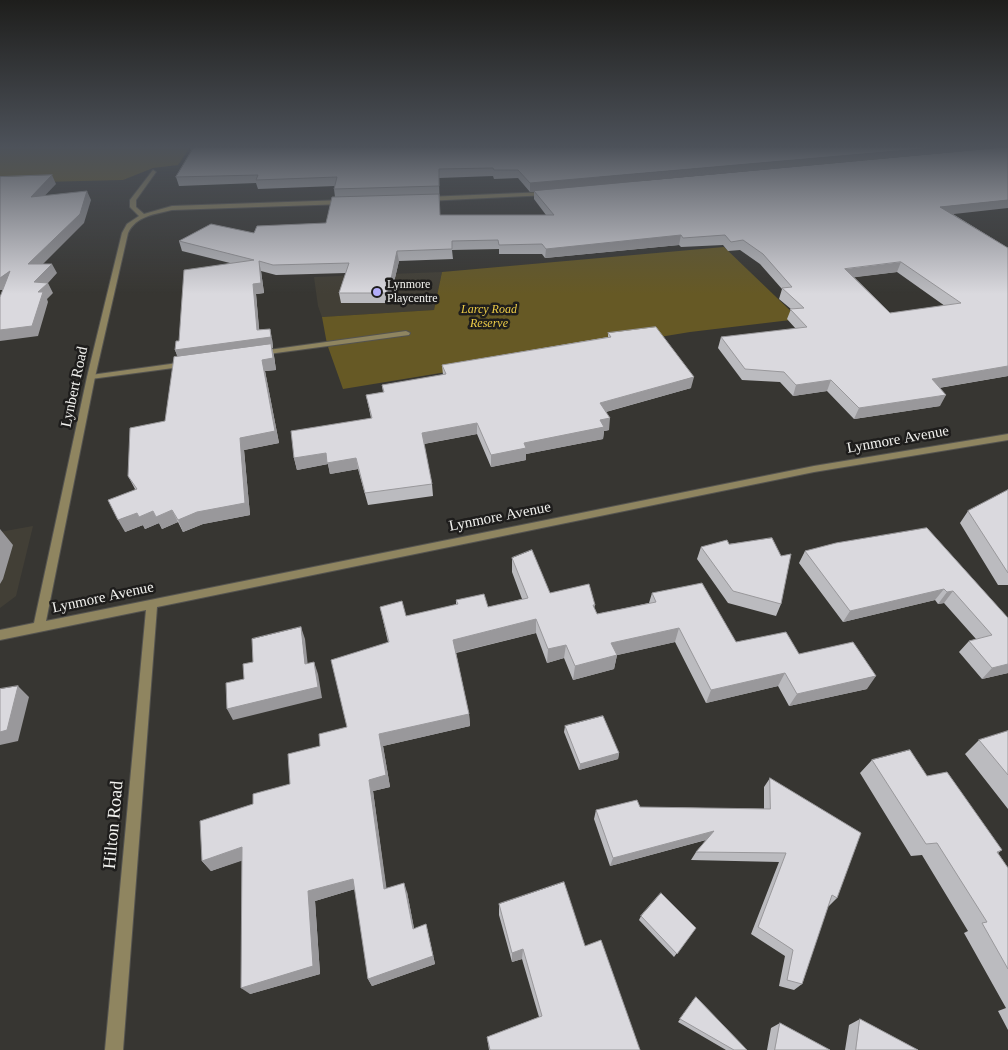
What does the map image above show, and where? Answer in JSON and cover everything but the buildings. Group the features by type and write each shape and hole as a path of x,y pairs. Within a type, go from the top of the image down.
{"street":[{"path":"136,196 133,200 135,209 143,216 161,210 187,207 353,202"},
{"path":"421,199 502,196"},
{"name":"Lynbert Road","path":"39,627 91,377 125,233 129,225 143,216"},
{"path":"256,354 406,333"},
{"path":"91,377 198,362"},
{"name":"Lynmore Avenue","path":"0,635 805,471 1008,436"},
{"name":"Hilton Road","path":"114,1050 152,603"}],"shaded area":[{"name":"Lynmore Playcentre","path":"442,272 434,310 322,317 318,306 314,277"},
{"path":"33,526 16,596 0,608 0,532"}],"green space":[{"name":"Larcy Road Reserve","path":"724,247 799,319 690,332 343,389 327,344 322,317 434,310 442,272"}],"place":[{"name":"Lynmore Playcentre","path":"377,292"}]}
